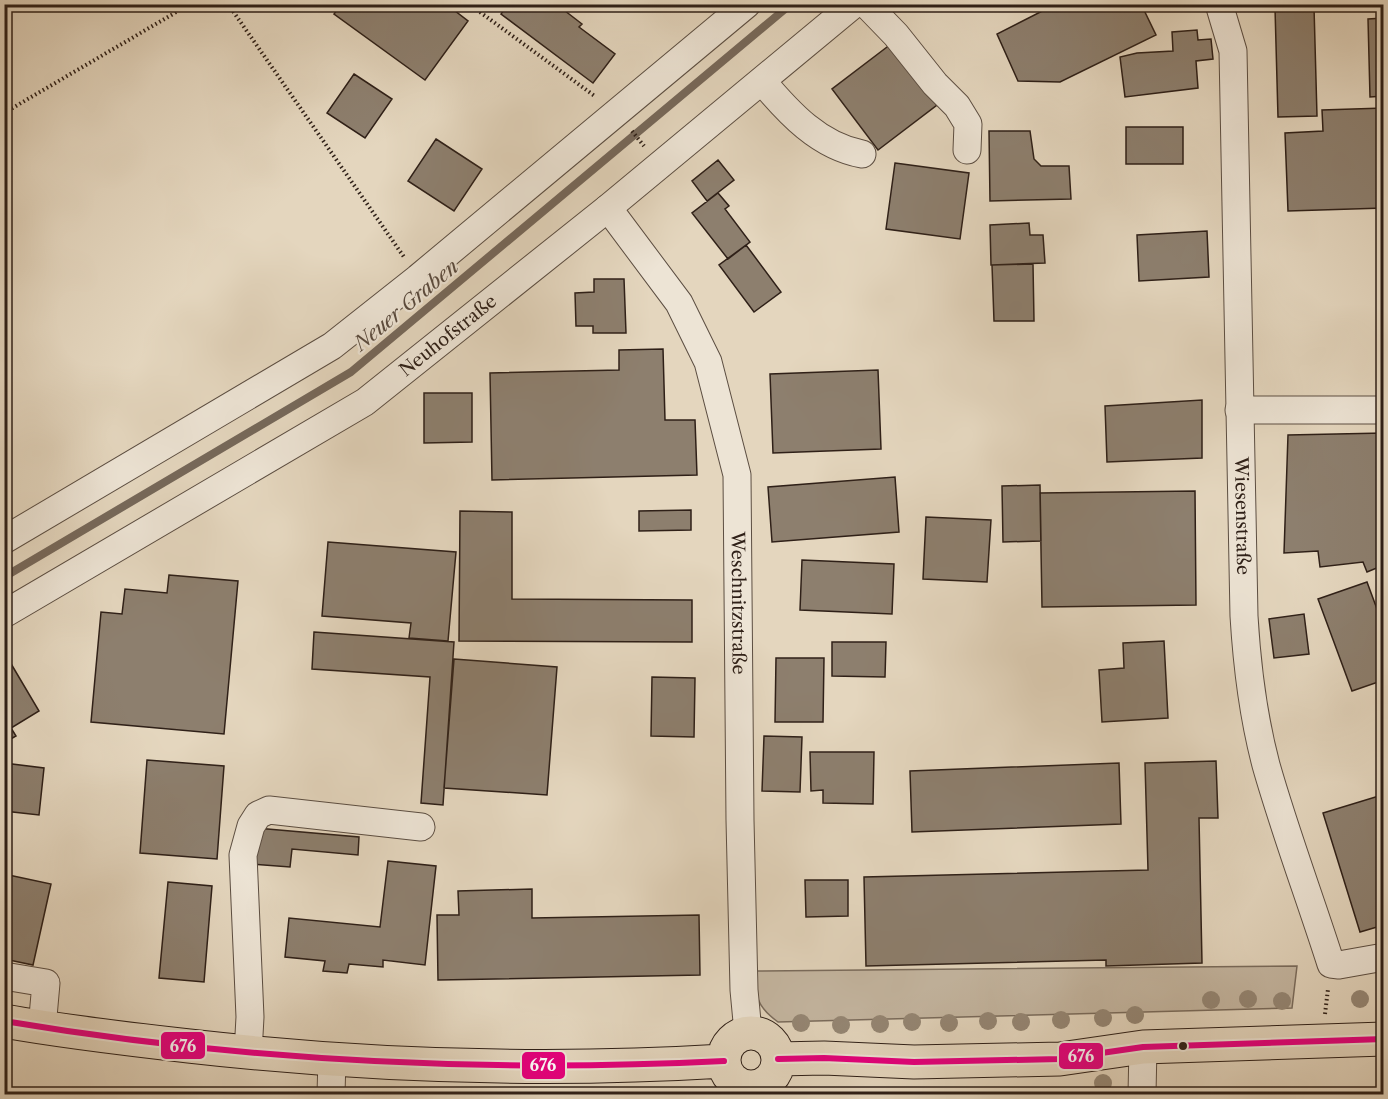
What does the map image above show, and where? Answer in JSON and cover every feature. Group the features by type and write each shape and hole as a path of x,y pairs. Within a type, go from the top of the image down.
{"main road":[{"path":"4,1021 42,1028 248,1053 332,1059 446,1065 575,1066 724,1061"},
{"path":"748,1032 769,1039 776,1048 778,1059 773,1075 756,1091 735,1082 728,1074 724,1054 729,1043 748,1032"},
{"path":"778,1059 824,1058 914,1062 1060,1059 1143,1047 1383,1039"}],"street":[{"path":"4,540 332,346 622,119 747,4"},
{"name":"Neuhofstraße","path":"4,614 365,402 608,208 855,4"},
{"path":"866,4 957,106 968,124 967,150"},
{"name":"Wiesenstraße","path":"1219,4 1233,51 1246,652 1255,714 1266,764 1331,964"},
{"path":"762,81 783,106 811,131 847,151 862,154"},
{"name":"Weschnitzstraße","path":"608,208 678,303 708,362 737,475 740,820 744,990 748,1032"},
{"path":"1239,410 1383,410"},
{"path":"248,1053 250,1017 243,855 251,826 258,815 269,810 421,827"},
{"path":"1331,964 1339,965 1383,957"},
{"path":"4,976 46,983 42,1028"},
{"path":"1142,1095 1143,1047"},
{"path":"331,1095 332,1059"}],"path":[{"path":"4,113 190,4"},
{"path":"228,4 418,278"},
{"path":"469,4 622,119 643,146"},
{"path":"1321,1040 1331,964"}],"shaded area":[{"path":"1297,966 1292,1008 778,1022 761,1005 756,987 756,971"}],"building":[{"path":"341,4 446,4 468,21 425,80 334,14"},
{"path":"508,4 556,4 582,24 579,27 615,54 593,83 501,14"},
{"path":"1056,4 1141,4 1156,35 1060,82 1018,81 997,34"},
{"path":"1314,7 1317,116 1278,117 1275,8"},
{"path":"1384,18 1384,96 1370,97 1368,19"},
{"path":"1197,30 1198,40 1211,39 1213,59 1196,61 1198,88 1125,97 1120,57 1137,53 1173,51 1172,32"},
{"path":"891,44 937,105 878,150 832,89"},
{"path":"354,74 392,99 365,138 327,113"},
{"path":"1384,108 1384,208 1288,211 1285,133 1323,131 1322,110"},
{"path":"1126,127 1183,127 1183,164 1126,164"},
{"path":"989,131 1030,131 1034,159 1041,166 1069,166 1071,199 990,201"},
{"path":"436,139 482,169 454,211 408,181"},
{"path":"718,160 734,180 707,201 692,181"},
{"path":"895,163 969,173 960,239 886,229"},
{"path":"718,193 729,206 725,209 750,242 728,259 692,213"},
{"path":"1029,223 1030,235 1043,235 1045,263 991,265 990,225"},
{"path":"1207,231 1209,277 1139,281 1137,235"},
{"path":"746,245 781,292 754,312 719,265"},
{"path":"1033,264 1034,321 994,321 992,265"},
{"path":"594,279 624,279 626,333 593,333 593,326 576,326 575,293 594,292"},
{"path":"663,349 665,420 695,420 697,475 492,480 490,373 619,370 619,350"},
{"path":"878,370 881,449 773,453 770,374"},
{"path":"424,393 472,393 472,442 424,443"},
{"path":"1202,400 1202,458 1107,462 1105,406"},
{"path":"1384,433 1384,565 1367,572 1363,562 1320,567 1318,551 1284,553 1288,435"},
{"path":"895,477 899,532 772,542 768,487"},
{"path":"1040,485 1041,541 1003,542 1002,486"},
{"path":"1195,491 1196,605 1042,607 1040,493"},
{"path":"691,510 691,530 639,531 639,511"},
{"path":"460,511 512,512 512,599 692,600 692,642 459,641"},
{"path":"926,517 991,520 987,582 923,579"},
{"path":"328,542 456,552 448,641 409,638 411,623 322,616"},
{"path":"802,560 894,564 892,614 800,610"},
{"path":"169,575 238,581 224,734 91,722 101,612 122,614 125,589 167,593"},
{"path":"1367,582 1384,628 1384,680 1352,691 1318,599"},
{"path":"1304,614 1309,654 1274,658 1269,619"},
{"path":"314,632 454,642 443,805 421,803 430,677 312,669"},
{"path":"1164,641 1168,718 1102,722 1099,670 1124,668 1123,643"},
{"path":"832,642 886,642 885,677 832,676"},
{"path":"776,658 824,658 823,722 775,722"},
{"path":"454,659 557,667 547,795 444,788"},
{"path":"10,662 39,711 11,728 16,736 4,743 4,666"},
{"path":"652,677 695,678 694,737 651,736"},
{"path":"764,736 802,737 800,792 762,791"},
{"path":"810,752 874,752 873,804 823,803 823,790 811,791"},
{"path":"147,760 224,766 217,859 140,853"},
{"path":"1216,761 1218,818 1199,818 1202,963 1106,966 1106,960 866,966 864,877 1148,870 1145,763"},
{"path":"4,763 44,768 39,815 4,811"},
{"path":"1119,763 1121,824 912,832 910,771"},
{"path":"1382,795 1384,925 1360,932 1323,813"},
{"path":"256,828 359,837 358,855 292,849 290,867 252,864"},
{"path":"388,861 436,866 425,965 383,960 383,967 349,964 347,973 323,971 325,961 285,957 289,918 380,927"},
{"path":"4,874 51,884 33,965 4,959"},
{"path":"805,880 848,880 848,916 806,917"},
{"path":"168,882 212,886 204,982 159,978"},
{"path":"532,889 532,918 699,915 700,975 438,980 437,915 459,915 458,891"}],"waterway":[{"name":"Neuer Graben","path":"4,577 351,372 791,4"}],"transit line":[{"name":"676","path":"4,1021 183,1046 363,1060 544,1065 724,1061"},
{"name":"676","path":"778,1059 824,1058 914,1062 1060,1059 1143,1047 1384,1039"}]}
